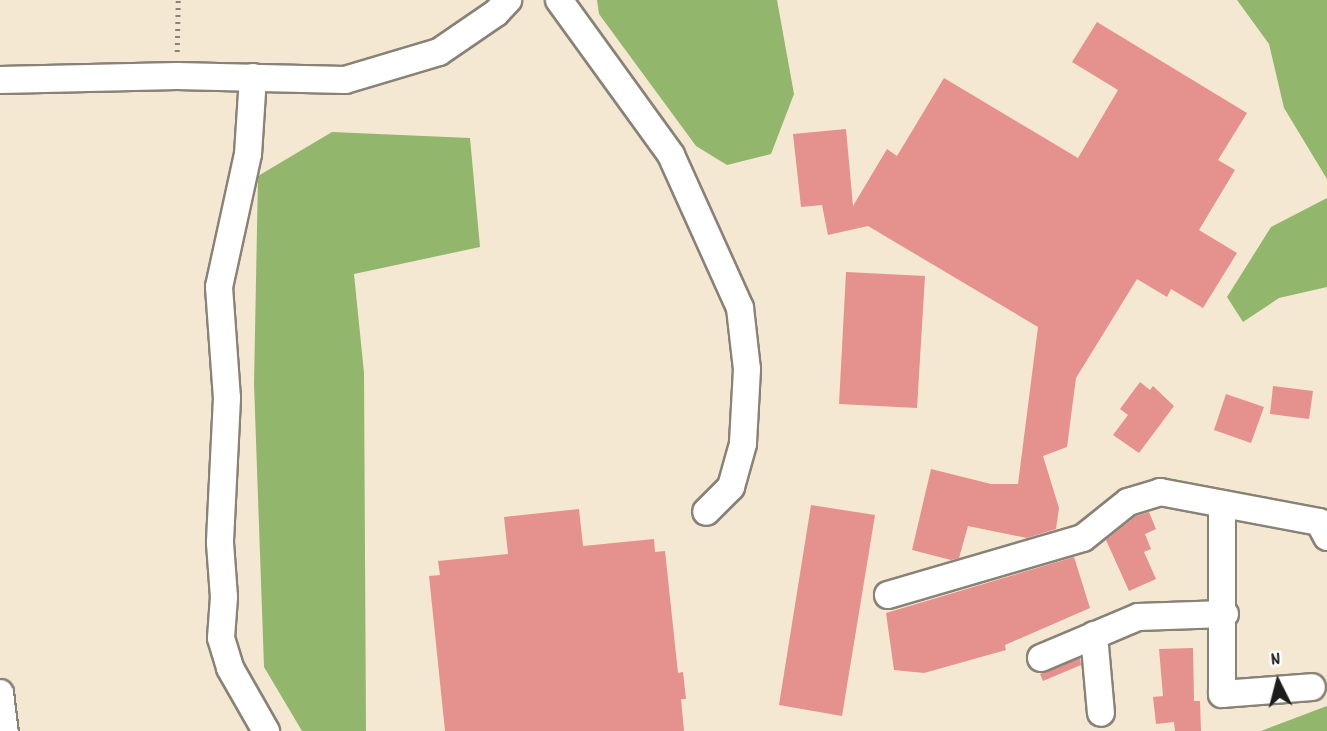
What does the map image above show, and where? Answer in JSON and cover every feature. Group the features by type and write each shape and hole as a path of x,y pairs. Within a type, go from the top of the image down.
{"street":[{"path":"0,80 177,76 345,80 384,71 439,52 496,13 508,0"},
{"path":"559,0 671,155 740,309 747,369 743,444 731,487 706,512"},
{"path":"253,77 248,154 219,287 227,398 221,639 230,668 266,731"},
{"path":"888,595 1083,538 1128,502 1160,492 1319,522 1327,537"},
{"path":"1222,504 1222,694 1312,687"},
{"path":"1041,658 1138,617 1224,614"},
{"path":"1094,635 1101,713"},
{"path":"0,693 5,731"}],"path":[{"path":"177,76 178,0"}],"green space":[{"path":"597,0 777,0 794,94 771,154 727,165 696,146 599,14"},
{"path":"1237,0 1327,0 1327,179 1284,108 1269,44"},
{"path":"332,132 470,138 480,247 354,274 364,373 366,731 302,731 264,667 254,384 258,176"},
{"path":"1327,198 1327,287 1279,298 1243,322 1227,297 1271,227"},
{"path":"1327,706 1327,731 1261,731"}],"building":[{"path":"1097,22 1247,113 1218,160 1235,170 1199,230 1237,253 1203,308 1171,289 1167,297 1137,279 1076,378 1067,447 1043,456 1059,508 1056,529 1027,538 968,526 959,558 951,560 912,550 931,469 991,484 1018,484 1038,327 868,226 828,235 822,205 801,207 793,134 846,129 853,206 887,149 897,156 944,78 1078,158 1118,90 1072,62"},
{"path":"846,272 925,276 917,408 839,404"},
{"path":"1140,382 1150,390 1153,386 1174,406 1139,453 1113,435 1128,415 1120,409"},
{"path":"1273,386 1313,391 1309,419 1270,414"},
{"path":"1226,394 1264,407 1251,443 1214,430"},
{"path":"811,505 875,515 842,716 779,705"},
{"path":"579,509 583,546 654,539 655,552 665,551 678,673 683,672 686,699 681,699 684,731 445,731 429,576 440,575 438,561 508,554 504,517"},
{"path":"1149,512 1156,529 1145,534 1151,549 1144,552 1156,579 1129,591 1106,540 1136,516"},
{"path":"1074,557 1090,608 1005,645 1006,650 924,673 894,670 886,613"},
{"path":"1193,648 1194,701 1200,701 1201,731 1175,731 1174,722 1156,724 1153,697 1163,696 1159,649"},
{"path":"1080,658 1081,665 1043,681 1040,674"}]}
